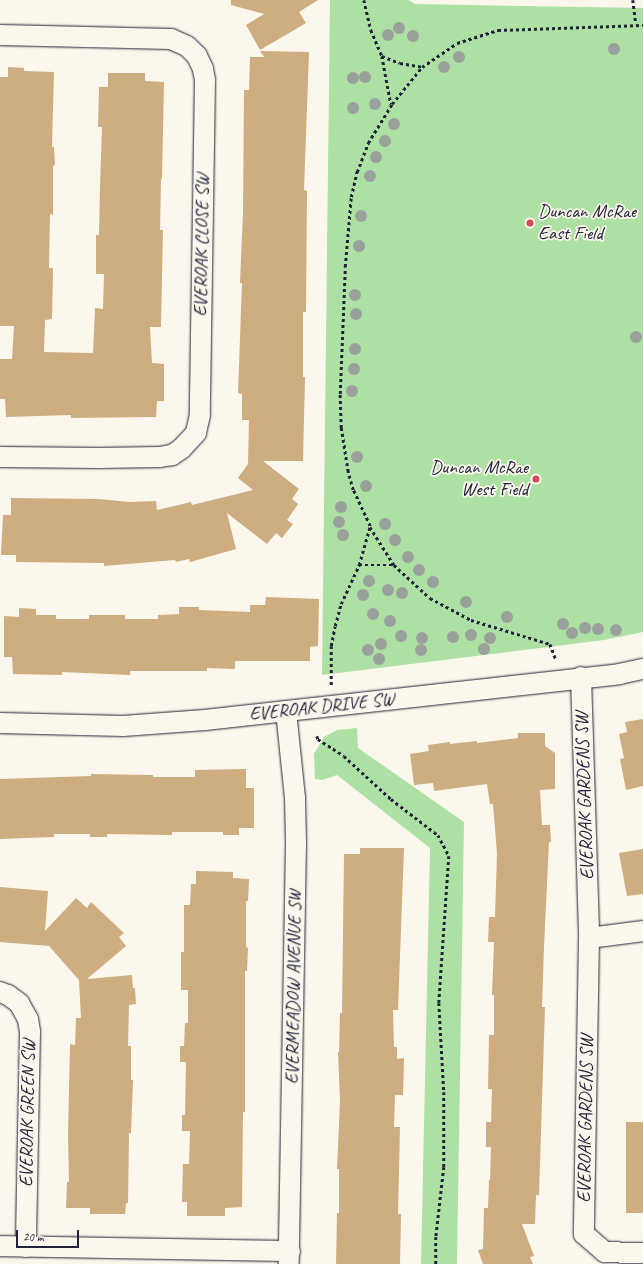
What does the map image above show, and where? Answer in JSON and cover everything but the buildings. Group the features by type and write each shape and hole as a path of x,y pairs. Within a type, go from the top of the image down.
{"street":[{"name":"EVEROAK CLOSE SW","path":"0,35 171,39 187,46 197,56 203,69 205,80 200,415 196,433 181,450 172,455 160,457 0,457"},
{"name":"EVEROAK DRIVE SW","path":"0,723 123,726 205,720 581,677 619,674 643,669"},
{"name":"EVEROAK GARDENS SW","path":"581,677 589,938 584,1234 605,1252 643,1253"},
{"name":"EVERMEADOW AVENUE SW","path":"286,711 295,798 296,843 290,1258"},
{"path":"589,938 643,931"},
{"name":"EVEROAK GREEN SW","path":"0,992 8,995 19,1003 28,1019 30,1031 26,1247"},
{"path":"0,1246 290,1258"}],"path":[{"path":"364,0 371,30 382,56 392,104"},
{"path":"633,0 636,24"},
{"path":"557,680 556,659 550,644 471,620 430,598 394,565 370,526 358,501 348,472 341,428 340,394 345,268 351,197 357,172 368,143 392,104 422,67 439,54 458,43 498,30 636,24 643,25"},
{"path":"382,56 400,63 422,67"},
{"path":"331,684 331,646 335,626 341,604 359,565 370,526"},
{"path":"359,565 394,565"},
{"path":"317,736 318,739 344,756 391,799 438,835 449,856 439,1003 444,1092 444,1167 436,1237 436,1264"}],"green space":[{"path":"330,0 408,0 415,4 643,8 643,632 604,640 322,675"},
{"path":"357,728 358,748 464,822 457,1264 421,1264 430,848 337,775 322,780 315,779 314,754 324,737 337,730"}],"place":[{"name":"Duncan McRae East Field","path":"530,223"},
{"name":"Duncan McRae West Field","path":"536,479"}]}
